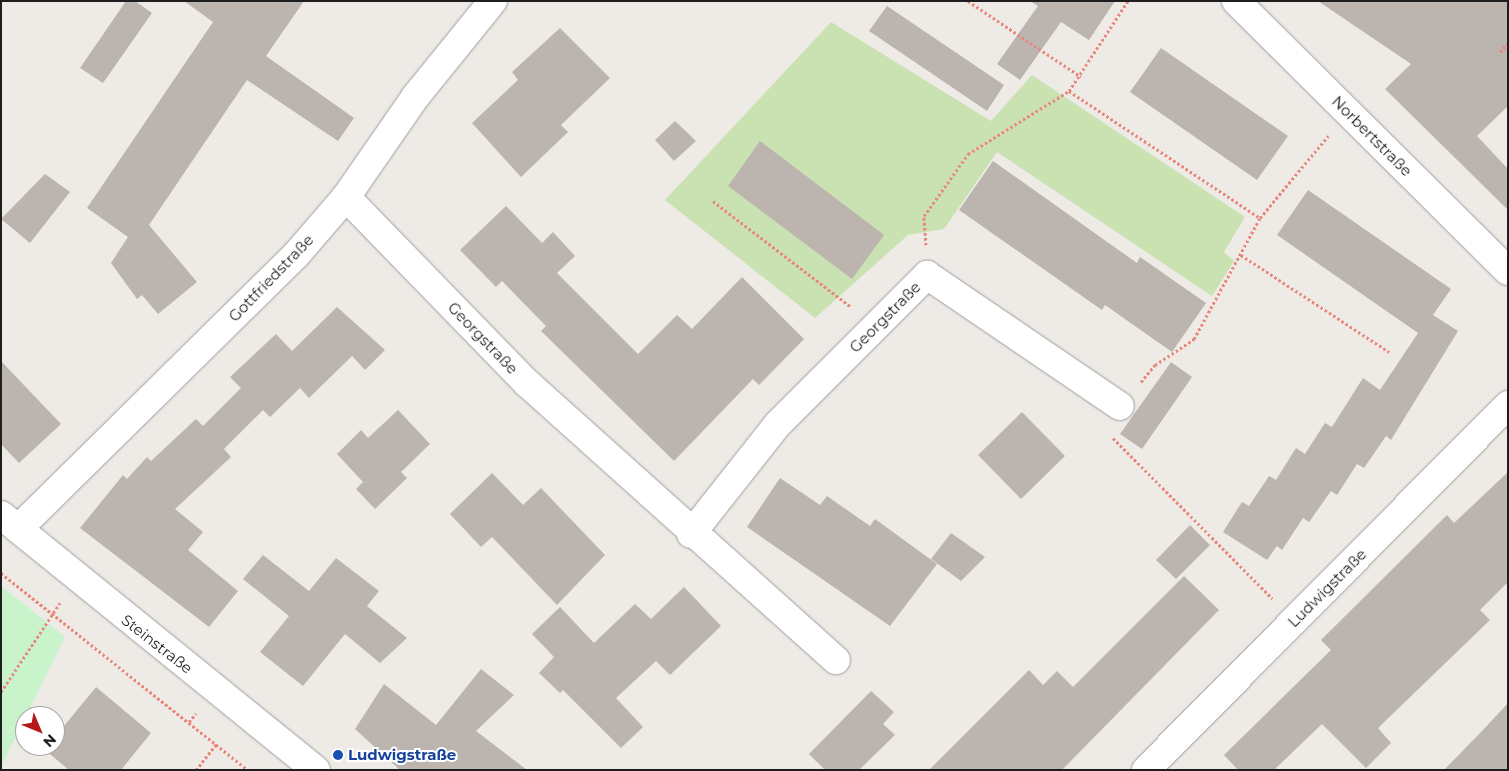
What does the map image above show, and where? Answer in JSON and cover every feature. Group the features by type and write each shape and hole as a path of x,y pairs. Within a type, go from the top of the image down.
{"street":[{"name":"Gottfriedstraße","path":"10,522 296,255 346,197 416,96 492,1"},
{"name":"Norbertstraße","path":"1236,1 1508,271"},
{"name":"Georgstraße","path":"346,197 527,383 691,534 836,660"},
{"name":"Georgstraße","path":"691,534 778,424 927,275 1120,406"},
{"name":"Ludwigstraße","path":"1146,770 1508,405"},
{"name":"Steinstraße","path":"10,522 76,580 316,770"}],"path":[{"path":"968,1 1081,77"},
{"path":"927,275 924,216 968,154 1068,91 1081,77 1128,1"},
{"path":"1500,52 1508,44"},
{"path":"1068,91 1260,218"},
{"path":"1294,621 1107,432 1120,406 1156,364 1194,340 1260,218 1348,113"},
{"path":"713,201 876,326"},
{"path":"1241,256 1389,352"},
{"path":"1,573 248,770"},
{"path":"1,692 76,580"},
{"path":"196,770 216,744"}],"green space":[{"path":"831,22 991,121 1032,75 1245,217 1224,252 1234,261 1212,296 997,152 944,229 908,235 815,318 665,200"},
{"path":"1,586 65,637 31,706 15,706 15,739 1,767"}],"building":[{"path":"126,1 135,1 152,13 103,83 80,68"},
{"path":"184,1 304,1 266,56 354,118 338,141 247,80 149,225 197,282 158,314 142,295 137,299 111,263 128,237 87,208 213,22"},
{"path":"1030,1 1115,1 1089,40 1061,22 1020,80 997,64 1038,6"},
{"path":"1318,1 1508,1 1508,106 1477,136 1508,169 1508,210 1385,89 1411,64"},
{"path":"887,6 1004,85 987,111 869,31"},
{"path":"560,28 610,78 561,125 568,132 521,177 472,123 518,80 512,72"},
{"path":"1161,48 1288,136 1257,180 1130,92"},
{"path":"675,121 696,141 674,161 655,140"},
{"path":"760,141 884,235 852,279 728,186"},
{"path":"993,161 1137,263 1140,257 1206,303 1172,352 1105,305 1102,310 959,210"},
{"path":"45,174 70,192 30,243 1,219"},
{"path":"1308,190 1451,289 1433,315 1458,331 1391,440 1386,436 1364,468 1357,464 1337,495 1331,491 1309,522 1303,518 1282,550 1277,546 1267,560 1223,532 1242,502 1249,506 1269,476 1276,480 1296,448 1305,454 1325,423 1332,427 1363,378 1380,390 1418,333 1277,235"},
{"path":"506,206 542,243 553,232 575,256 557,273 638,354 677,315 692,329 742,277 804,339 759,385 753,379 674,461 541,331 546,326 502,281 496,287 460,250"},
{"path":"337,307 385,350 365,370 352,356 309,398 300,388 270,417 263,410 224,449 231,457 175,509 203,532 188,550 238,591 209,627 80,528 123,475 127,479 147,457 151,461 196,419 203,426 241,388 230,377 276,334 292,351"},
{"path":"1,361 61,424 19,463 1,444"},
{"path":"1171,362 1192,377 1142,449 1120,434"},
{"path":"398,410 430,444 401,472 407,478 375,509 356,489 363,482 337,454 361,430 368,438"},
{"path":"1022,412 1065,456 1021,499 978,455"},
{"path":"1508,472 1508,582 1480,610 1490,620 1378,728 1391,743 1366,768 1322,724 1274,770 1238,770 1224,755 1331,650 1321,640 1447,515 1454,523"},
{"path":"492,473 523,505 541,488 605,555 557,605 492,537 481,547 450,514"},
{"path":"780,478 820,505 827,496 870,526 875,519 937,564 890,626 747,527"},
{"path":"1190,525 1210,545 1176,579 1156,560"},
{"path":"951,533 985,557 961,581 931,559"},
{"path":"263,555 309,591 336,558 379,591 367,606 407,638 380,663 345,634 303,686 260,652 289,616 243,579"},
{"path":"1184,576 1219,610 1062,770 929,770 1029,670 1043,685 1057,671 1073,687"},
{"path":"684,587 721,626 670,675 656,661 616,698 643,727 621,748 563,690 560,693 539,673 554,657 532,634 560,607 594,643 635,604 651,619"},
{"path":"481,669 514,695 476,731 527,770 400,770 355,729 384,684 436,725"},
{"path":"96,687 151,733 121,770 69,770 52,756 65,756 65,725"},
{"path":"871,691 894,712 883,724 895,735 859,770 825,770 809,754"},
{"path":"1508,703 1508,770 1444,770 1483,730"}],"place":[{"name":"Ludwigstraße","path":"338,755"}]}
